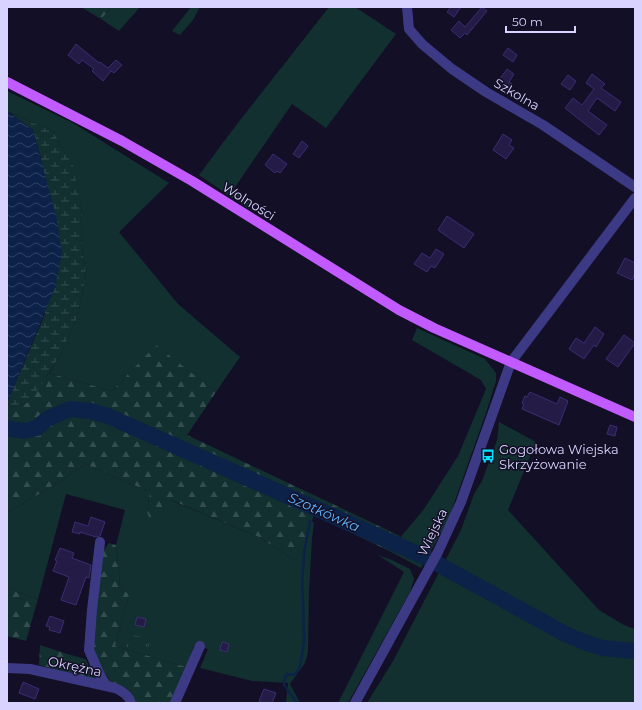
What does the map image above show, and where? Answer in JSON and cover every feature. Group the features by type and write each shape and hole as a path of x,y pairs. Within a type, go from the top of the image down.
{"main road":[{"name":"Wolności","path":"7,82 122,141 192,181 399,310 635,417"}],"street":[{"name":"Szkolna","path":"407,7 409,29 422,44 452,69 486,92 544,125 635,187"},
{"name":"Wiejska","path":"355,703 438,552 461,502 511,362 520,348 635,198"},
{"path":"100,542 89,650 106,686"},
{"path":"176,703 200,646"},
{"name":"Okrężna","path":"7,668 30,669 106,686 122,691 129,697 131,703"}],"green space":[{"path":"81,7 112,7 101,19"},
{"path":"112,7 140,7 119,31 101,19"},
{"path":"191,7 200,7 193,20 180,35 172,31"},
{"path":"329,7 355,7 396,34 326,128 292,104 233,190 253,204 249,209 199,175"},
{"path":"7,91 73,123 169,183 119,232 178,304 240,357 216,392 156,346 112,391 49,373 61,354 78,315 86,276 81,237 82,213 70,155 60,145 54,132 7,111"},
{"path":"9,112 54,132 60,145 71,155 82,213 81,237 86,276 78,315 61,354 39,388 27,403 10,407 7,403 45,314 41,158 33,130"},
{"path":"417,328 485,359 496,373 496,381 486,413 447,523 421,568 389,551 424,509 458,456 486,389 481,380 412,340"},
{"path":"156,345 216,392 187,435 400,536 389,551 314,515 296,561 259,537 171,500 161,515 151,522 147,512 150,492 85,464 61,481 7,513 7,403 10,407 27,403 49,373 112,391"},
{"path":"499,422 536,442 508,510 599,610 624,625 635,629 635,703 367,703 393,661 461,530 474,494 482,481 497,440"},
{"path":"85,464 150,492 147,512 161,515 170,500 259,537 296,561 311,520 314,523 309,593 308,652 305,663 290,684 300,703 286,703 288,683 252,681 200,668 208,649 194,646 186,667 115,646 129,595 120,585 116,545 125,510 66,494 38,599 7,588 7,513 61,481"},
{"path":"109,543 116,545 120,585 129,595 115,646 186,667 171,703 136,703 130,691 39,665 40,645 85,659 98,679 109,679 96,660 93,644 102,553"},
{"path":"378,555 410,569 414,579 410,592 348,703 338,703 404,572"},
{"path":"7,588 38,599 26,641 7,636"},
{"path":"129,634 151,639 147,653 126,648"}],"water":[{"path":"7,111 33,130 57,219 62,254 55,288 7,403"}],"building":[{"path":"451,7 461,7 454,17 447,12"},
{"path":"482,7 487,11 467,35 465,33 460,38 451,30 459,21 465,27"},
{"path":"76,44 99,63 100,62 108,68 116,60 122,65 114,73 110,70 111,71 103,81 92,71 94,69 82,60 79,64 68,55"},
{"path":"508,48 517,55 513,62 503,55"},
{"path":"507,69 514,74 509,82 512,84 507,90 497,83"},
{"path":"592,74 605,84 601,88 621,102 615,111 597,98 588,111 607,125 599,135 565,108 573,98 582,105 594,89 586,83"},
{"path":"568,75 576,81 570,90 561,84"},
{"path":"503,134 512,140 509,145 514,148 506,159 493,150"},
{"path":"302,141 308,146 299,158 293,154"},
{"path":"273,154 287,164 280,173 277,171 275,173 265,165"},
{"path":"447,216 474,234 464,248 438,230"},
{"path":"436,249 444,254 435,268 431,266 427,272 414,264 422,253 430,258"},
{"path":"625,258 635,263 635,274 632,280 617,273"},
{"path":"595,327 604,334 596,347 594,345 584,359 569,349 576,338 584,343"},
{"path":"624,335 635,343 618,367 606,359"},
{"path":"530,392 557,404 560,397 568,401 559,425 522,409 524,404 522,403 525,396 527,397"},
{"path":"610,425 617,427 615,436 607,434"},
{"path":"91,517 105,522 100,536 96,537 80,532 80,534 72,532 75,522 88,526"},
{"path":"60,548 74,553 72,558 91,565 89,578 86,577 76,605 61,600 69,577 53,571 57,561 55,560"},
{"path":"50,616 64,621 60,633 49,630 50,627 46,626"},
{"path":"137,617 146,619 144,627 135,625"},
{"path":"222,642 229,644 227,652 220,650"},
{"path":"23,682 39,689 35,699 19,693"},
{"path":"264,689 276,693 272,703 264,703 259,701"}],"waterway":[{"name":"Szotkówka","path":"7,428 23,431 37,428 47,419 70,409 91,411 108,416 427,558 565,634 602,648 635,651"},
{"path":"297,703 284,684 284,681 287,674 293,675 296,673 301,662 304,642 302,586 304,553 310,521"}],"place":[{"name":"Gogołowa Wiejska Skrzyżowanie","path":"488,456"}]}
